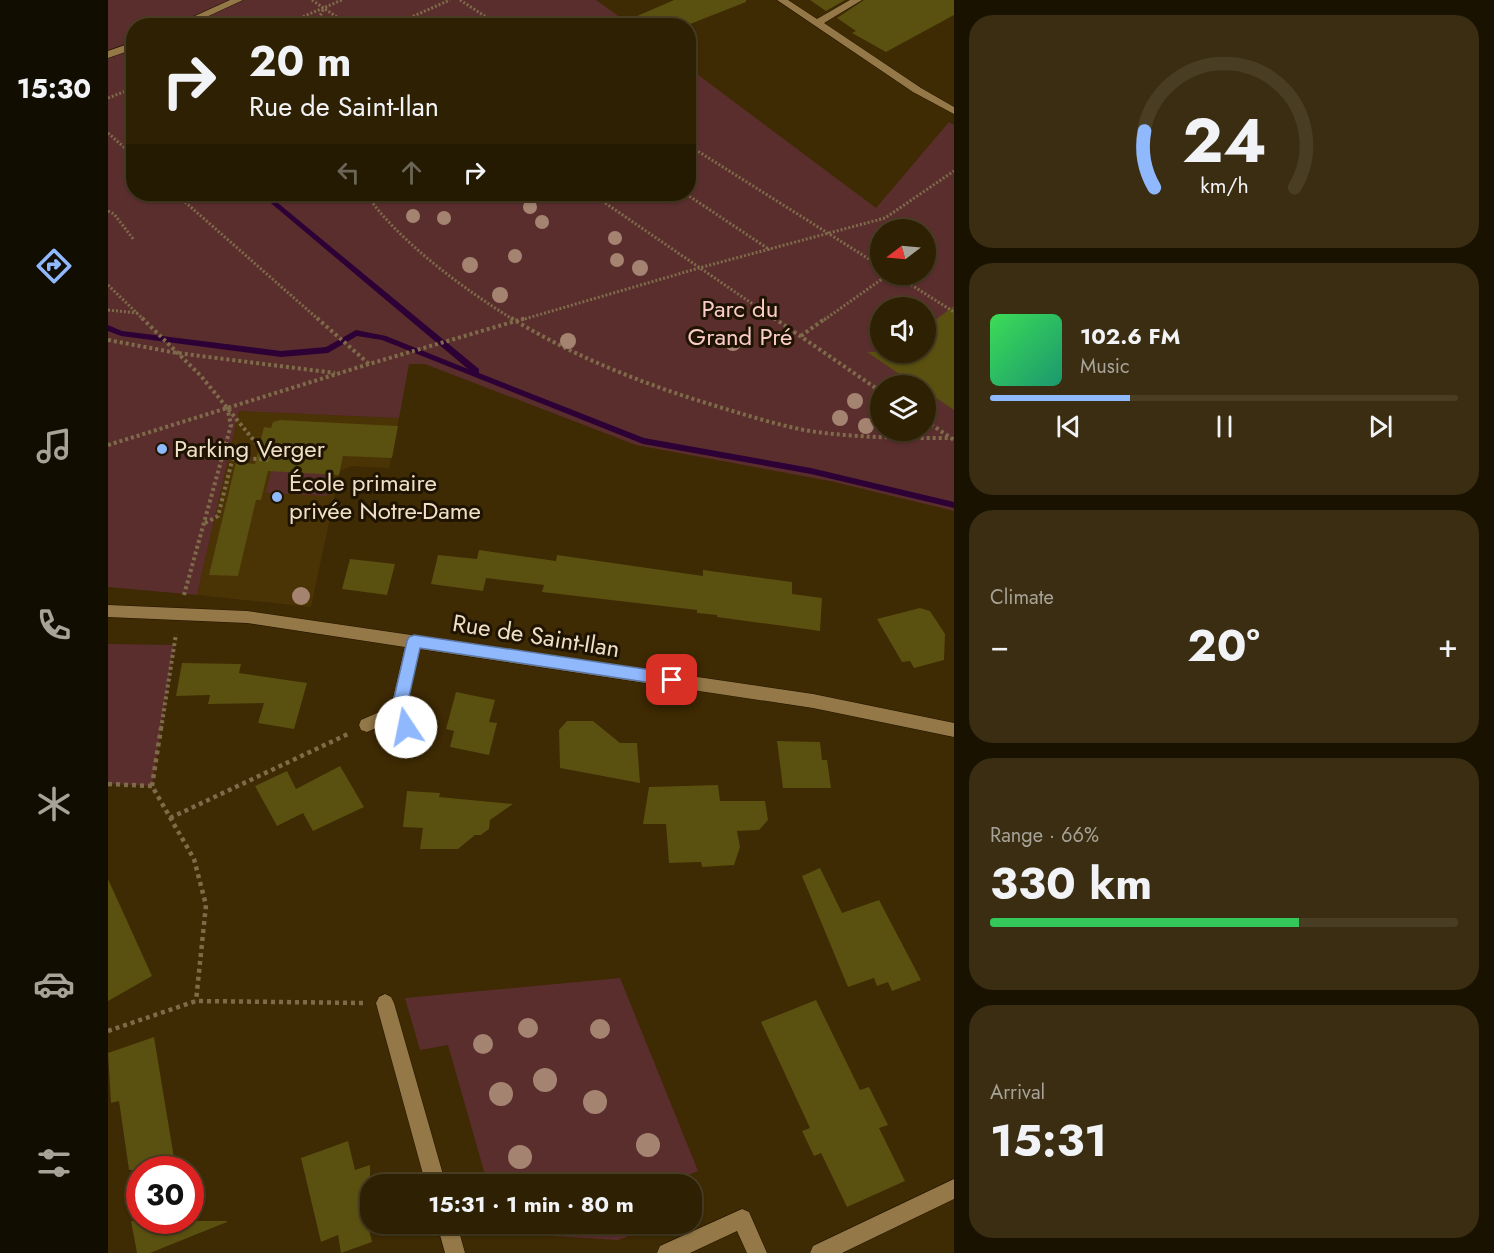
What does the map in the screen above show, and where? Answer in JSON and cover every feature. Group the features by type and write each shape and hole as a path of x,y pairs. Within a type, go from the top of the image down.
{"street":[{"path":"196,18 238,0"},
{"path":"782,0 917,90 954,111"},
{"path":"817,23 857,0"},
{"path":"108,55 126,48"},
{"name":"Rue de Saint-Ilan","path":"108,611 247,617 813,701 954,730"},
{"path":"414,641 398,711 414,744"},
{"path":"367,725 398,711"},
{"path":"385,1003 433,1174"},
{"path":"820,1253 954,1189"},
{"path":"667,1253 742,1219 757,1253"},
{"path":"450,1234 455,1253"}],"path":[{"path":"312,0 338,18"},
{"path":"300,18 342,0"},
{"path":"409,18 450,0"},
{"path":"460,0 488,18"},
{"path":"319,18 324,8"},
{"path":"108,98 126,91"},
{"path":"108,133 126,149"},
{"path":"696,150 870,260"},
{"path":"108,445 406,353 699,268 885,218 954,171"},
{"path":"184,201 369,364"},
{"path":"372,201 385,218 445,273 476,297 515,322 592,360 680,397 817,432 953,439"},
{"path":"602,201 870,383"},
{"path":"696,201 770,250"},
{"path":"108,211 114,214 134,240"},
{"path":"108,285 201,376 270,460 232,457 218,516 204,523"},
{"path":"801,336 873,285"},
{"path":"911,285 954,312"},
{"path":"108,310 138,313"},
{"path":"108,340 177,353 339,373"},
{"path":"196,1001 206,905 194,859 152,786 179,613 231,425 227,407"},
{"path":"936,428 953,439"},
{"path":"170,818 367,725"},
{"path":"108,784 152,786"},
{"path":"108,1031 196,1001 385,1003"}],"shaded area":[{"name":"École primaire privée Notre-Dame","path":"239,411 399,418 389,468 352,466 340,471 311,607 197,595"}],"green space":[{"name":"Parc du Grand Pré","path":"108,0 596,0 621,18 126,18 126,201 696,201 696,73 876,208 949,122 954,125 954,511 830,481 636,445 425,364 409,364 399,418 239,411 197,595 108,587"},
{"path":"272,467 332,470 327,496 266,493"},
{"path":"108,644 174,645 152,786 108,784"},
{"path":"620,978 698,1171 690,1174 485,1174 448,1045 420,1050 405,998"},
{"path":"520,1234 626,1234 627,1237 617,1240"}],"building":[{"path":"674,0 746,0 746,2 696,22 696,18 632,18"},
{"path":"810,0 845,0 826,11"},
{"path":"864,0 954,0 954,15 886,52 852,33 856,31 837,18"},
{"path":"954,306 954,410 936,398 936,375 901,375 883,363 936,363 936,320"},
{"path":"280,420 398,426 392,458 343,456 339,475 268,471 261,500 256,500 238,576 209,575 236,462 255,464 264,427 271,428 273,422"},
{"path":"479,550 556,561 557,555 703,576 703,570 792,582 792,594 822,598 820,631 717,617 717,615 697,613 697,610 542,592 544,585 486,578 483,591 431,584 438,555 477,559"},
{"path":"350,559 395,564 387,595 342,589"},
{"path":"920,608 930,611 945,634 944,660 914,668 910,661 902,662 877,619"},
{"path":"182,663 241,664 239,673 307,683 294,729 258,723 264,703 208,704 210,695 176,696"},
{"path":"456,692 495,700 489,722 497,723 489,755 450,747 454,731 446,729"},
{"path":"567,721 593,721 620,743 637,743 640,783 560,768 559,730"},
{"path":"777,741 820,742 822,760 827,760 831,788 783,788"},
{"path":"340,766 364,807 313,831 303,813 277,826 255,786 287,771 296,789"},
{"path":"718,785 720,801 765,801 768,820 759,830 737,831 740,847 734,865 702,867 701,862 669,863 666,824 643,824 649,787"},
{"path":"407,791 440,793 439,797 513,804 490,820 489,829 481,835 475,835 458,849 420,849 423,828 403,827"},
{"path":"820,868 842,913 879,900 921,980 892,991 888,982 877,986 874,978 848,987 802,876"},
{"path":"108,879 152,976 108,1001"},
{"path":"816,1000 860,1090 869,1087 888,1125 879,1128 905,1181 847,1207 821,1153 814,1156 802,1131 810,1128 761,1022"},
{"path":"154,1037 174,1156 127,1156 119,1101 111,1103 108,1053"},
{"path":"348,1141 355,1170 370,1165 370,1174 360,1174 360,1234 370,1234 372,1242 341,1253 338,1235 321,1242 301,1158"},
{"path":"204,1221 227,1222 204,1231"},
{"path":"133,1234 197,1234 150,1253 137,1253"}],"waterway":[{"path":"271,201 476,371"},
{"path":"108,328 121,333 281,354 328,350 356,333 383,338 643,441 811,471 954,505"}],"place":[{"name":"Parking Verger","path":"162,449"},
{"name":"École primaire privée Notre-Dame","path":"277,497"}],"route":[{"path":"406,727 398,711 414,641 672,680"}]}
